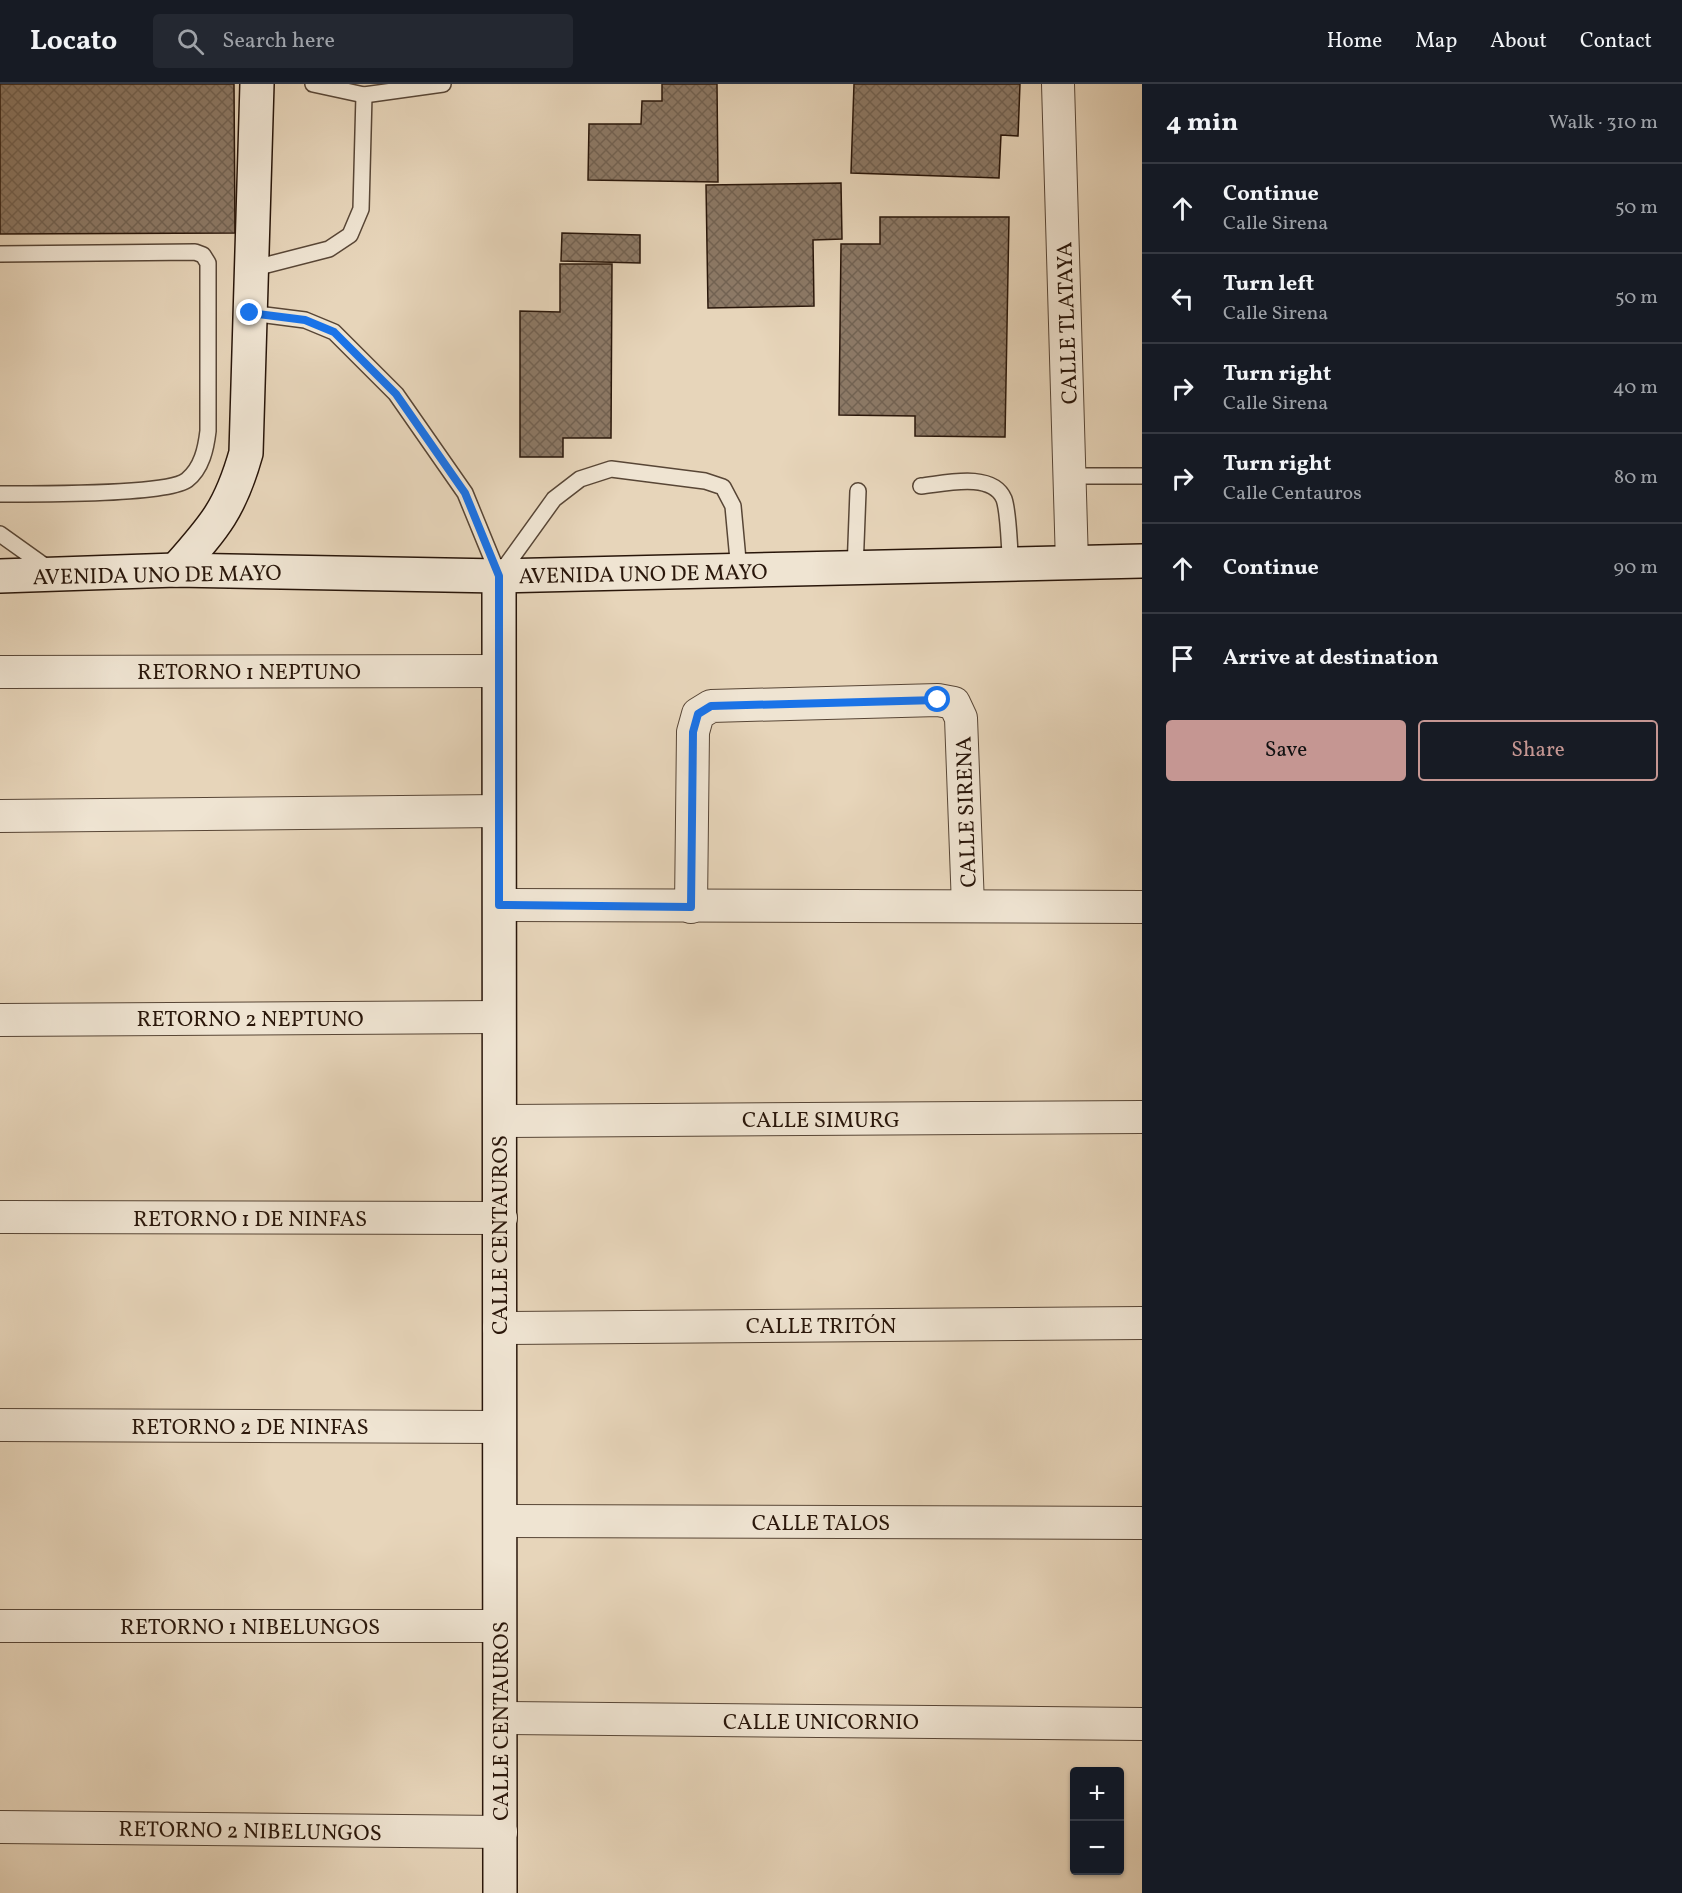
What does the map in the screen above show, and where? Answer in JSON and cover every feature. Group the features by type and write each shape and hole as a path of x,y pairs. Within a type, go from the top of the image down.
{"street":[{"path":"176,570 218,522 236,490 246,453 257,84"},
{"name":"CALLE TLATAYA","path":"1058,84 1072,563"},
{"name":"AVENIDA UNO DE MAYO","path":"0,576 176,570 499,576 855,570 1142,561"},
{"name":"CALLE CENTAUROS","path":"499,576 500,1893"},
{"name":"RETORNO 1 NEPTUNO","path":"0,672 499,671"},
{"name":"CALLE SIRENA","path":"691,907 693,732 698,714 711,706 938,700 954,703 962,718 968,906"},
{"path":"0,816 499,811"},
{"name":"CALLE SIRENA","path":"499,905 1142,907"},
{"name":"RETORNO 2 NEPTUNO","path":"0,1020 499,1017"},
{"name":"CALLE SIMURG","path":"499,1121 1142,1117"},
{"name":"RETORNO 1 DE NINFAS","path":"0,1217 501,1218"},
{"name":"CALLE TRITÓN","path":"500,1328 1142,1323"},
{"name":"RETORNO 2 DE NINFAS","path":"0,1425 500,1427"},
{"name":"CALLE TALOS","path":"500,1521 1142,1523"},
{"name":"RETORNO 1 NIBELUNGOS","path":"0,1626 500,1626"},
{"name":"CALLE UNICORNIO","path":"500,1718 1142,1724"},
{"name":"RETORNO 2 NIBELUNGOS","path":"0,1827 501,1832"}],"lane":[{"path":"313,84 364,95 443,84"},
{"path":"252,269 329,249 350,235 361,209 364,95"},
{"path":"0,254 195,252 203,255 208,263 206,450 186,481 174,485 139,489 0,494"},
{"path":"250,313 305,320 334,332 396,394 465,493 499,576"},
{"path":"499,576 554,499 580,479 611,470 705,481 723,487 733,506 739,571"},
{"path":"1071,476 1142,476"},
{"path":"921,486 974,481 992,486 1004,499 1011,565"},
{"path":"855,570 858,491"},
{"path":"0,534 57,574"}],"building":[{"path":"0,84 234,84 235,233 0,234"},
{"path":"662,84 717,84 718,182 588,180 589,124 641,124 642,101 662,101"},
{"path":"854,84 1020,84 1018,136 1001,135 999,178 851,173"},
{"path":"841,183 842,239 813,240 814,306 708,308 706,185"},
{"path":"880,217 1009,217 1005,437 915,436 915,416 839,415 841,244 880,244"},
{"path":"562,233 640,235 640,263 561,261"},
{"path":"560,264 612,264 611,438 563,438 563,457 520,457 520,311 560,312"}],"route":[{"path":"250,313 305,320 334,332 396,394 465,493 499,576 499,905 691,907 693,732 698,714 711,706 938,700"}]}
